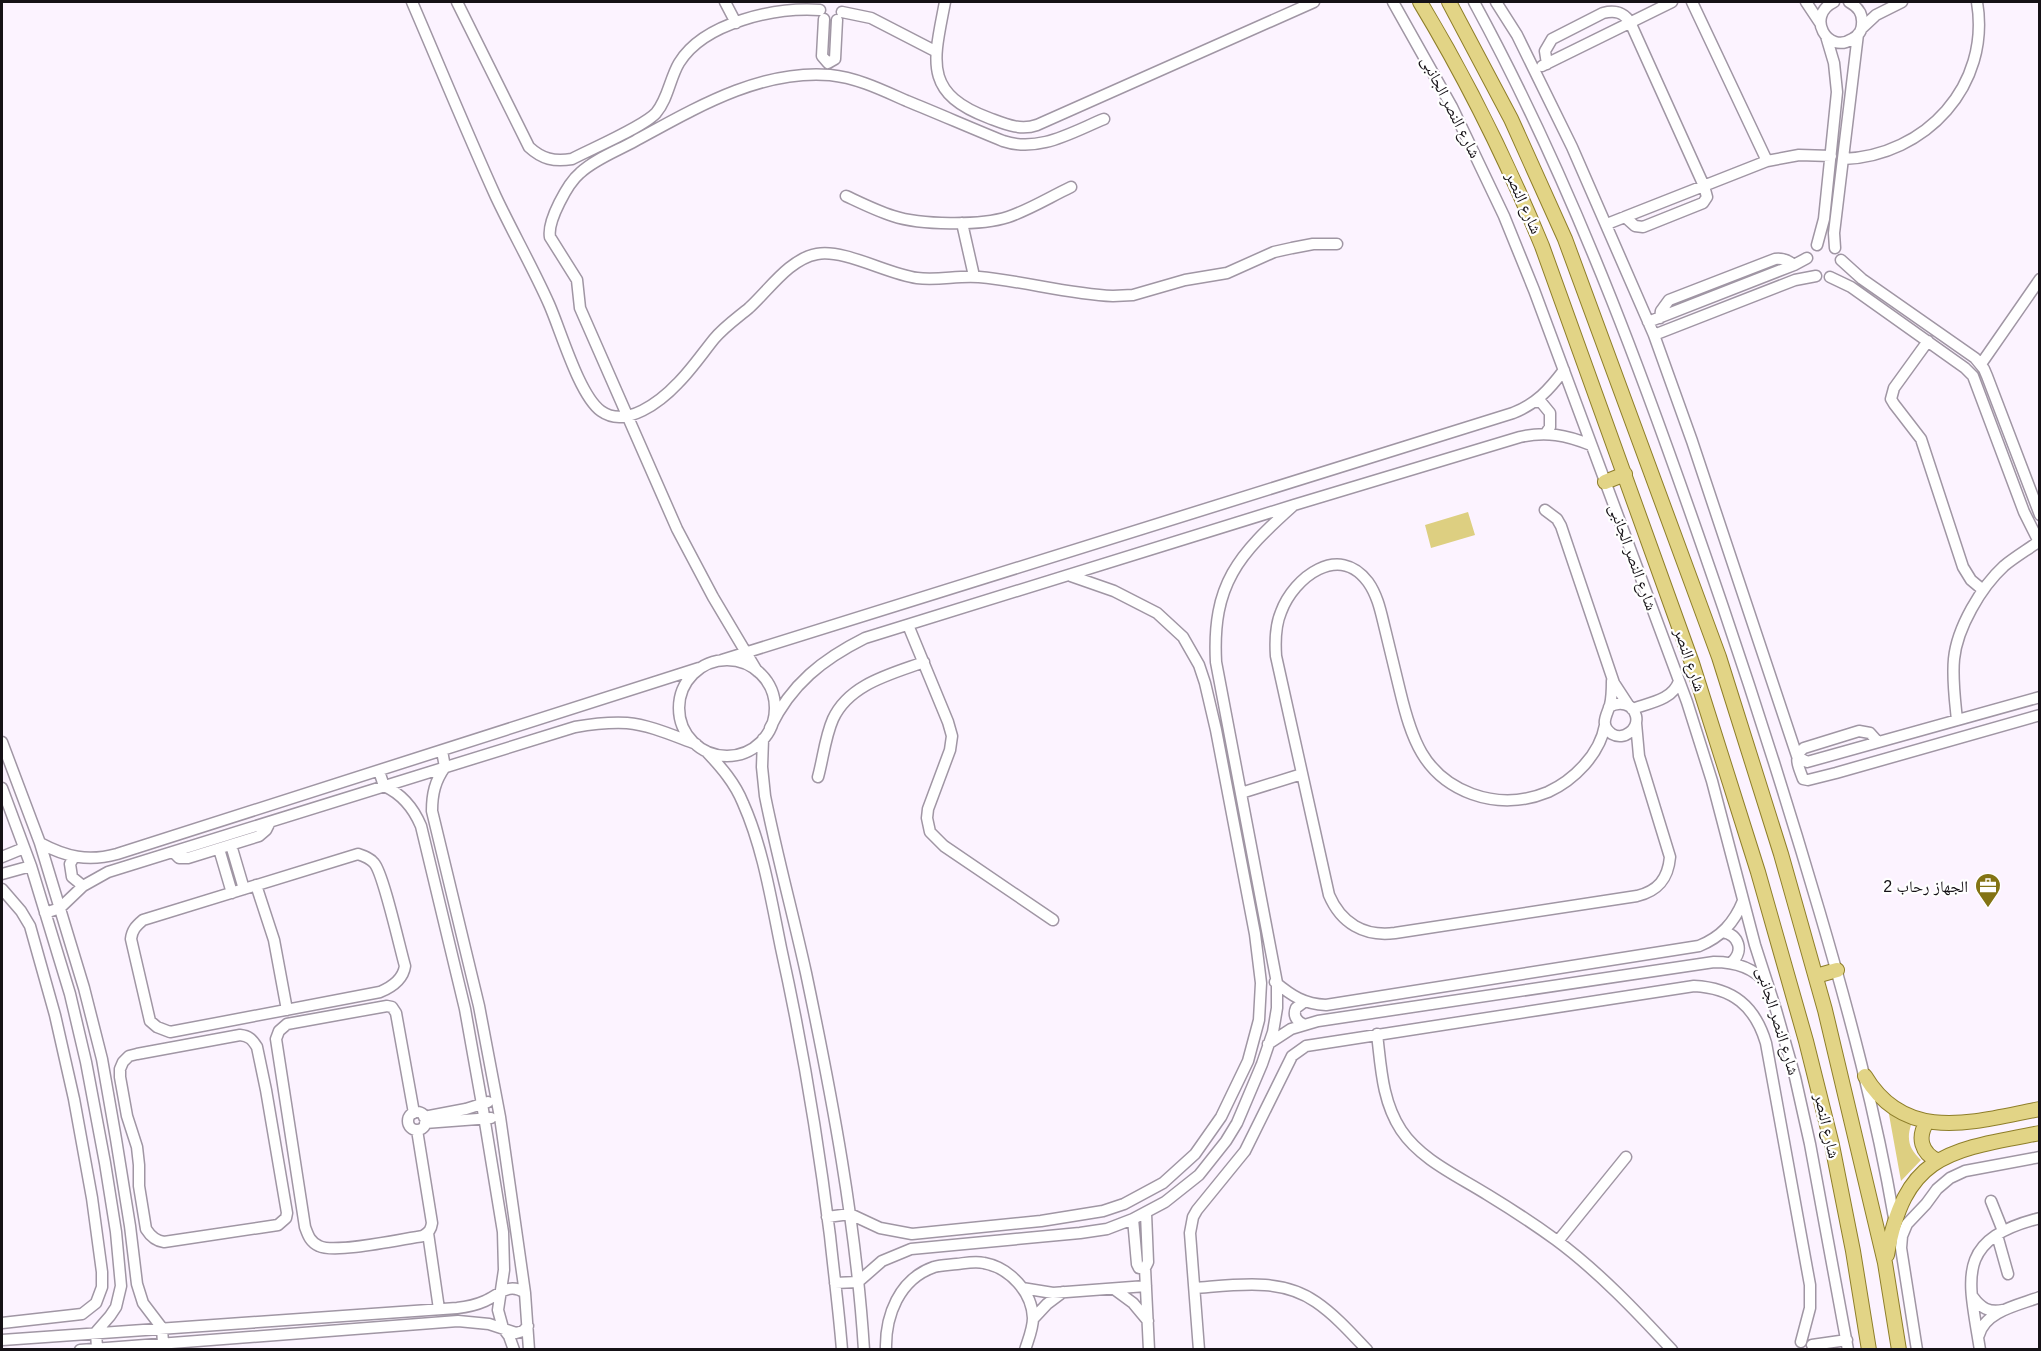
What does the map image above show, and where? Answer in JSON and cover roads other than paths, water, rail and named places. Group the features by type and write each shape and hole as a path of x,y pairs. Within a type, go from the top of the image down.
{"main road":[{"name":"شارع النصر","path":"1420,2 1450,51 1521,196 1542,246 1625,474 1716,736 1800,1020 1819,1093 1843,1198 1869,1350"},
{"name":"شارع النصر","path":"1449,2 1512,119 1565,239 1719,657 1768,810 1816,976 1885,1263 1899,1350"},
{"path":"1605,482 1625,474"},
{"path":"1816,976 1837,970"},
{"path":"1865,1076 1873,1089 1888,1104 1906,1115 1927,1122 1961,1123 2040,1109"},
{"path":"1927,1122 1921,1134 1923,1148 1938,1161"},
{"path":"1885,1263 1894,1218 1909,1189 1922,1174 1938,1161 1965,1149 2038,1134"}],"street":[{"path":"412,2 495,194 549,304 588,395 603,412 614,416 627,416 641,411 670,391 723,329 795,263 810,255 834,253 918,278 974,276 1102,296 1124,296 1185,280 1227,273 1274,252 1313,244 1337,244"},
{"path":"457,2 529,147 538,155 549,160 560,161 572,159 650,119 662,104 674,72 688,51 708,35 736,23 777,11 823,10"},
{"path":"725,2 736,23"},
{"path":"945,2 935,51 940,81 945,90 960,105 969,110 1014,127 1030,128 1314,2"},
{"name":"شارع النصر الجانبى","path":"1393,2 1434,73 1488,179 1564,370 1687,702 1712,781 1743,901 1786,1044 1803,1110 1847,1345"},
{"path":"1474,2 1562,178 1607,284 1633,351 1745,672 1837,970 1883,1153 1894,1218"},
{"path":"1496,2 1534,70 1607,224 1654,335 1692,441 1805,780 2040,715"},
{"path":"1534,70 1672,2"},
{"path":"1692,2 1767,161"},
{"path":"1806,2 1820,22 1826,36 1837,81 1824,219 1817,245"},
{"path":"1820,22 1824,9 1834,2"},
{"path":"1850,2 1858,2"},
{"path":"1850,2 1860,10 1863,23 1843,159 1834,237 1835,248 1841,260 1862,279 1981,364 2040,515"},
{"path":"1826,36 1842,43 1854,39 1876,15 1902,2"},
{"path":"1843,159 1863,158 1899,146 1924,131 1945,112 1967,80 1974,62 1978,43 1977,2"},
{"path":"823,10 830,21 839,11"},
{"path":"823,10 822,56 828,63 835,59 839,11"},
{"path":"839,11 871,18 935,51"},
{"path":"1547,64 1545,51 1552,39 1603,13 1611,11 1625,16 1630,22 1704,186"},
{"path":"770,728 774,716 774,703 768,685 713,597 677,529 580,308 577,280 552,241 549,232 552,221 570,184 584,169 713,100 768,81 806,74 832,75 859,80 1003,141 1020,145 1045,143 1104,119"},
{"path":"1607,224 1767,161 1799,155 1831,156"},
{"path":"846,196 880,212 904,219 962,223 991,221 1011,216 1071,187"},
{"path":"962,223 974,276"},
{"path":"1835,248 1826,244 1817,245 1810,250 1807,258 1809,270 1816,276 1830,277 1837,272 1841,260"},
{"path":"1660,318 1661,311 1670,300 1775,259 1782,258 1794,265"},
{"path":"1648,322 1807,258"},
{"path":"1654,335 1795,280 1816,276"},
{"path":"1830,277 1851,287 1973,376 2024,513 2039,543 2004,566 1974,604 1957,644 1954,658 1957,720"},
{"path":"1981,364 2040,279"},
{"path":"1688,307 1693,320"},
{"path":"1928,342 1894,388 1892,399 1920,436 1963,567 1971,580 1983,590"},
{"path":"40,843 74,857 103,858 117,854 442,752 699,668 710,662 1512,413 1535,402 1546,393 1564,370"},
{"path":"1535,402 1541,402 1550,413 1551,420 1546,433"},
{"path":"706,751 718,755 736,754 754,747 763,739 780,707 794,690 827,660 865,638 1520,437 1546,433 1567,436 1591,445"},
{"path":"1998,446 2011,441"},
{"path":"836,1283 858,1282 882,1261 911,1249 1107,1229 1146,1213 1183,1189 1206,1167 1226,1141 1246,1103 1269,1044 1275,1020 1277,983 1216,662 1216,619 1224,590 1246,551 1294,505"},
{"path":"1545,510 1557,519 1561,526 1611,675 1618,691 1633,713 1640,756 1670,857 1665,879 1658,887 1637,896 1390,933 1376,934 1358,928 1342,917 1334,907 1329,895 1276,656 1277,625 1285,603 1299,584 1324,566 1335,564 1347,566 1366,579 1373,589 1378,600 1412,737 1428,763 1451,784 1494,800 1525,799 1540,795 1567,781 1603,742 1631,732 1633,713"},
{"path":"827,1217 850,1214 880,1228 912,1234 1059,1218 1103,1211 1124,1204 1162,1183 1180,1169 1202,1145 1221,1117 1248,1061 1261,1008 1261,983 1216,730 1199,666 1183,638 1157,613 1114,591 1071,576"},
{"path":"908,625 952,736 950,750 928,808 927,822 930,832 944,846 1053,920"},
{"path":"722,660 734,660 757,670"},
{"path":"818,777 830,727 842,704 858,690 877,679 924,662"},
{"path":"699,668 683,687 679,705 681,724 687,735 726,773 742,800 754,828 804,1059 836,1283 842,1350"},
{"path":"1597,747 1605,724 1604,715 1609,707 1612,689 1611,675"},
{"path":"1633,713 1668,696 1676,690 1679,681"},
{"path":"1797,756 1807,762 2040,697"},
{"path":"1633,713 1671,700 1687,702"},
{"path":"1609,707 1619,703 1633,713"},
{"path":"1993,710 1998,726"},
{"path":"45,913 60,908 83,886 108,872 574,727 601,723 629,723 696,744"},
{"path":"1605,724 1612,734 1629,742 1640,756"},
{"path":"1797,756 1804,748 1859,731 1870,733 1878,742"},
{"path":"1914,732 1918,749"},
{"path":"763,739 762,767 765,796 822,1054 850,1214 864,1350"},
{"path":"2,742 40,843 84,988 99,1049 116,1139 130,1226 136,1284 148,1312 162,1328 163,1343"},
{"path":"442,752 445,767 434,787 432,811 479,1006 500,1117 525,1293 529,1350"},
{"path":"1831,755 1836,773"},
{"path":"379,771 384,786 402,797 416,815 421,826 465,1009 503,1232 504,1270 498,1310 503,1328 514,1350"},
{"path":"1241,793 1302,774"},
{"path":"2,788 31,866 70,994 86,1062 116,1232 121,1286 116,1307 104,1325 96,1332"},
{"path":"173,852 183,859 219,849 263,834 270,822"},
{"path":"231,845 244,889"},
{"path":"2,857 24,848"},
{"path":"219,849 232,893"},
{"path":"358,854 367,857 376,864 405,966 404,974 397,982 380,992 170,1032 157,1027 150,1021 131,939 132,931 143,920 244,889 346,857 358,854"},
{"path":"74,857 70,864 72,878 83,886"},
{"path":"2,874 31,866"},
{"path":"256,885 274,940 287,1010"},
{"path":"2,889 21,911 30,926 55,1015 74,1099 102,1272 102,1287 96,1303 82,1314 2,1323"},
{"path":"1261,983 1269,981 1277,983 1285,991 1304,1002 1326,1005 1688,948 1708,943 1723,932 1738,913 1743,901"},
{"path":"1723,932 1732,936 1738,944 1738,954 1732,962"},
{"path":"1253,1044 1261,1046 1269,1044 1285,1032 1304,1024 1714,962 1732,962 1748,968 1762,978 1768,986"},
{"path":"1199,1350 1190,1233 1193,1217 1245,1150 1292,1056 1306,1046 1694,986 1715,989 1735,997 1755,1016 1766,1042 1810,1285 1810,1308 1805,1346 1847,1345"},
{"path":"1304,1002 1296,1008 1294,1014 1297,1021 1304,1024"},
{"path":"392,1007 396,1013 420,1121 432,1223 428,1233 423,1236 333,1249 316,1245 310,1239 305,1227 276,1039 279,1031 287,1024 392,1007"},
{"path":"1377,1034 1387,1102 1397,1124 1411,1143 1436,1163 1558,1241 1615,1291 1672,1350"},
{"path":"246,1036 257,1047 286,1218 278,1225 159,1241 149,1235 146,1229 139,1186 137,1151 127,1116 120,1077 123,1062 129,1056 137,1054 246,1036"},
{"path":"420,1121 496,1100"},
{"path":"420,1121 500,1117"},
{"path":"116,1139 137,1151"},
{"path":"121,1168 137,1151"},
{"path":"1558,1241 1626,1157"},
{"path":"1917,1350 1901,1248 1906,1224 1943,1183 1957,1174 2040,1157"},
{"path":"1991,1201 2008,1274"},
{"path":"1146,1213 1148,1262 1145,1268 1149,1350"},
{"path":"1980,1350 1970,1281 1975,1259 1984,1245 2000,1233 2040,1218"},
{"path":"1133,1219 1137,1264 1139,1268 1145,1268"},
{"path":"428,1233 440,1309"},
{"path":"886,1350 886,1329 894,1304 907,1285 925,1271 935,1267 972,1262 984,1263 1006,1272 1022,1288 1028,1298 1033,1319 1025,1350"},
{"path":"1195,1288 1256,1284 1288,1288 1316,1301 1367,1350"},
{"path":"1022,1288 1043,1293 1146,1286"},
{"path":"2,1340 440,1309 473,1306 513,1288 525,1293"},
{"path":"1114,1289 1133,1303 1148,1321"},
{"path":"1033,1319 1063,1292"},
{"path":"1973,1297 1987,1310 1996,1312 2008,1309"},
{"path":"1979,1338 1981,1328 1987,1319 2040,1297"},
{"path":"80,1350 458,1321 478,1322 516,1333 528,1326"},
{"path":"96,1332 97,1348"}],"place":[{"name":"الجهاز رحاب 2","path":"1988,909"}]}
